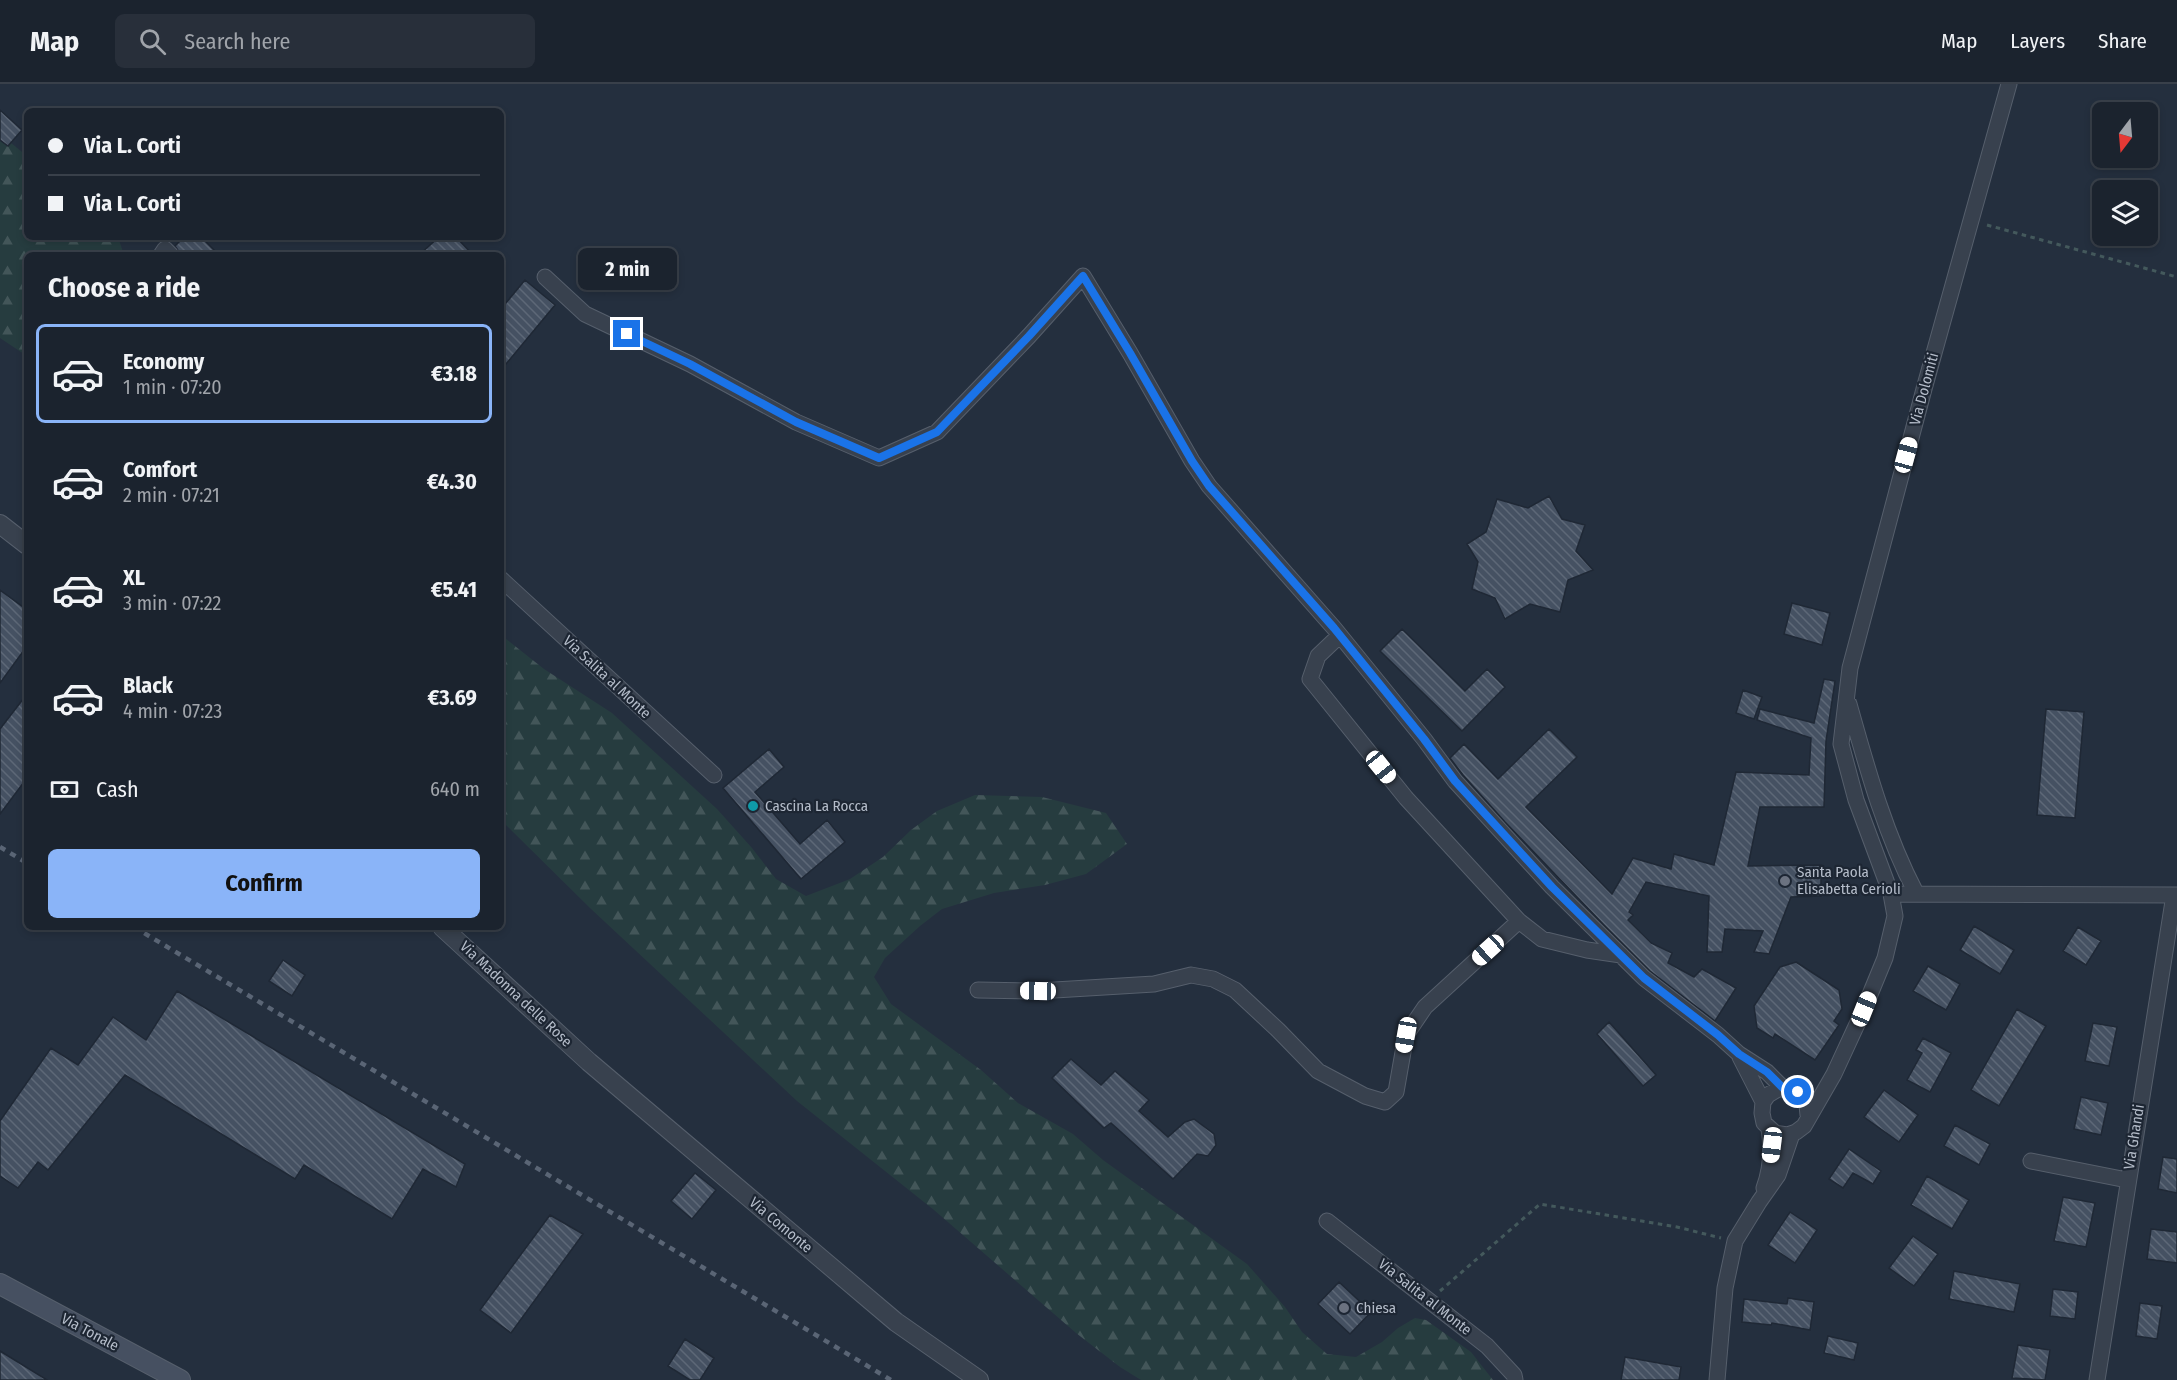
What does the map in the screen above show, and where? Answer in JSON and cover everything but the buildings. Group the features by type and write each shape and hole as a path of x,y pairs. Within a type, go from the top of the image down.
{"main road":[{"name":"Via Tonale","path":"0,1284 180,1380"}],"street":[{"name":"Via Dolomiti","path":"1808,1115 1834,1074 1864,1009 1885,958 1895,916 1891,894 1856,800 1841,744 1850,668 2008,84"},
{"path":"545,277 585,314 690,364 796,422 879,458 937,432 1083,276 1192,461 1237,519 1304,592 1424,739 1455,781 1552,887 1644,978 1739,1054 1767,1072 1791,1090 1808,1105 1808,1115 1804,1126 1792,1134 1775,1133 1769,1129 1764,1123 1762,1113 1763,1102 1768,1095 1778,1089 1791,1090 1816,1085 1834,1074"},
{"path":"0,524 24,543"},
{"name":"Via Salita al Monte","path":"504,582 714,775"},
{"path":"1340,636 1318,656 1310,679 1406,798 1519,921 1542,939 1587,950 1621,955"},
{"path":"1847,696 1900,863 1916,893"},
{"path":"1891,894 2176,895"},
{"name":"Via Ghandi","path":"2097,1380 2127,1180 2176,895"},
{"path":"978,990 1038,991 1154,984 1191,975 1213,979 1235,990 1318,1071 1365,1096 1385,1102 1396,1092 1406,1035 1425,1007 1519,921"},
{"name":"Via Madonna delle Rose","path":"445,930 589,1062"},
{"path":"1739,1054 1763,1102"},
{"name":"Via Comonte","path":"589,1062 896,1322 979,1380"},
{"path":"1759,1202 1768,1178 1772,1145 1769,1129"},
{"path":"1716,1380 1725,1288 1735,1241 1778,1175 1792,1134"},
{"path":"2031,1161 2127,1180"},
{"name":"Via Salita al Monte","path":"1327,1221 1487,1346 1514,1375 1515,1380"}],"path":[{"path":"1985,224 2177,277"},
{"path":"1430,1300 1540,1204 1677,1227 1735,1241"}],"green space":[{"path":"0,134 24,154 24,240 119,240 123,252 24,252 24,354 0,338"},
{"path":"504,637 544,669 612,713 717,809 776,879 806,896 850,879 883,857 911,830 937,811 975,795 1042,797 1106,813 1127,844 1086,874 1045,885 994,893 942,909 920,926 885,958 874,977 891,1004 981,1070 1018,1103 1073,1134 1103,1160 1247,1264 1285,1307 1302,1332 1327,1354 1356,1357 1382,1342 1398,1328 1415,1318 1426,1320 1471,1352 1493,1380 1141,1380 1076,1333 934,1210 797,1101 590,908 504,823"}],"railway":[{"path":"0,847 24,861"},
{"path":"139,930 891,1380"}],"place":[{"name":"Cascina La Rocca","path":"753,806"},
{"name":"Santa Paola Elisabetta Cerioli","path":"1785,881"},
{"name":"Chiesa","path":"1344,1308"}],"route":[{"path":"627,334 690,364 796,422 879,458 937,432 1083,276 1209,486 1304,592 1424,739 1455,781 1552,887 1644,978 1739,1054 1767,1072 1784,1089 1798,1092"}]}
